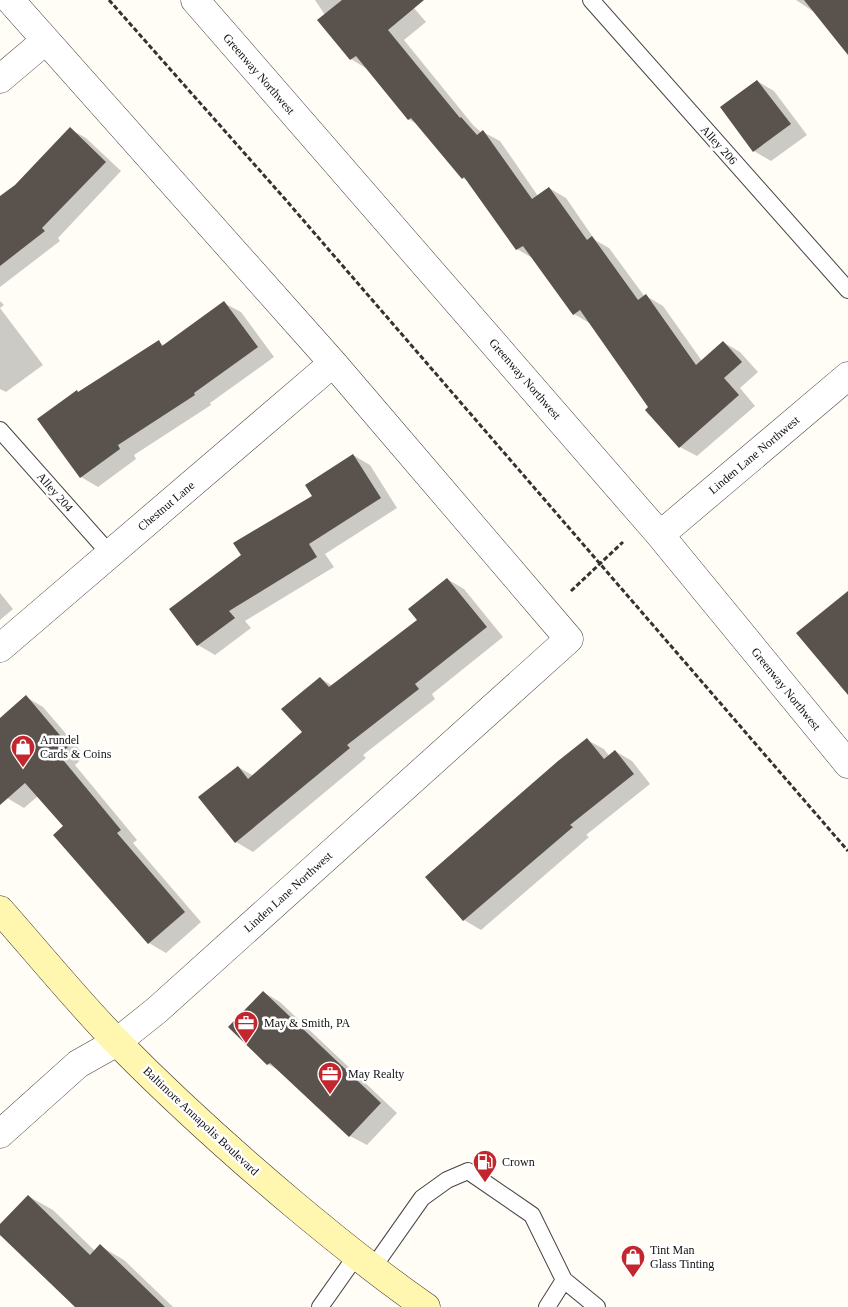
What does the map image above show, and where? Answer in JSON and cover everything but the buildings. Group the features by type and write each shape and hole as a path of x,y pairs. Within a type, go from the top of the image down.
{"main road":[{"name":"Baltimore Annapolis Boulevard","path":"0,910 117,1042 185,1110 240,1159 364,1262 426,1307"}],"street":[{"path":"10,0 334,364 547,613"},
{"name":"Greenway Northwest","path":"196,0 653,526 848,764"},
{"path":"0,79 45,41"},
{"name":"Chestnut Lane","path":"0,648 334,364"},
{"name":"Linden Lane Northwest","path":"653,526 848,376"},
{"name":"Linden Lane Northwest","path":"0,1134 78,1064 117,1042 157,1010 569,639 547,613"}],"lane":[{"name":"Alley 206","path":"591,0 848,290"},
{"name":"Alley 204","path":"0,430 110,554"},
{"path":"320,1307 422,1198 447,1180 468,1171 532,1215 564,1280 597,1307"},
{"path":"547,1307 564,1280"}],"path":[{"path":"108,0 285,199 848,852"},
{"path":"547,613 601,564 653,526"}],"place":[{"name":"Arundel Cards & Coins","path":"23,768"},
{"name":"May & Smith, PA","path":"246,1044"},
{"name":"May Realty","path":"330,1095"},
{"name":"Crown","path":"485,1183"},
{"name":"Tint Man Glass Tinting","path":"633,1278"}]}
